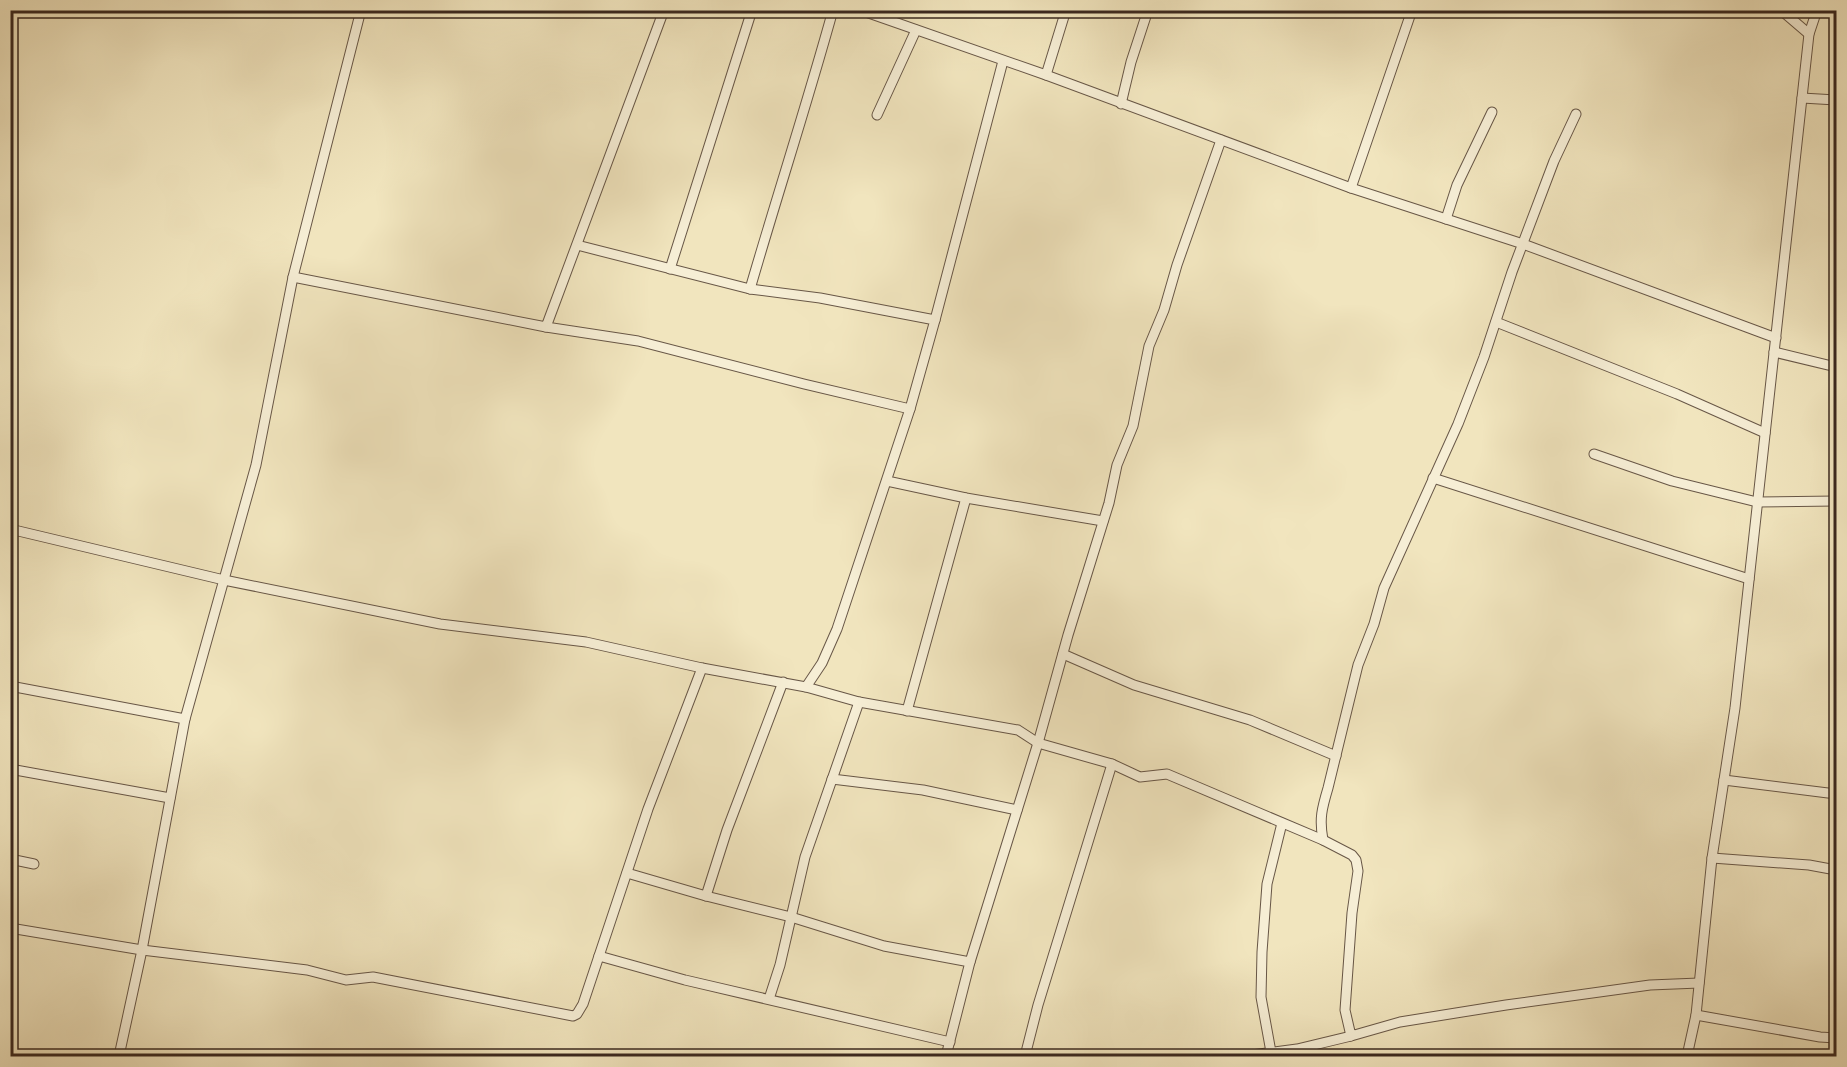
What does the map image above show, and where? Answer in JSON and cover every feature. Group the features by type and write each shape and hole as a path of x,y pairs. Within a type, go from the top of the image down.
{"street":[{"path":"119,1056 142,950 185,719 256,465 293,277 361,10"},
{"path":"546,327 664,10"},
{"path":"670,269 752,10"},
{"path":"750,289 833,10"},
{"path":"860,10 1046,75 1351,188 1523,244 1776,339"},
{"path":"1046,75 1066,10"},
{"path":"1121,104 1131,62 1148,10"},
{"path":"1351,188 1412,10"},
{"path":"1781,10 1809,34"},
{"path":"1687,1056 1696,1015 1712,858 1736,708 1809,34 1817,10"},
{"path":"877,115 916,30"},
{"path":"806,687 822,663 837,629 910,409 1003,61"},
{"path":"1802,98 1836,100"},
{"path":"1446,219 1457,185 1492,112"},
{"path":"1323,840 1320,815 1358,665 1374,624 1384,588 1462,412 1554,161 1576,114"},
{"path":"946,1056 970,962 1038,743 1103,521 1117,465 1133,426 1149,346 1164,310 1177,265 1221,141"},
{"path":"577,245 750,289 820,298 935,320"},
{"path":"293,277 546,327 638,341 910,409"},
{"path":"1496,322 1677,394 1765,433"},
{"path":"1774,352 1836,367"},
{"path":"1594,454 1672,481 1757,502 1836,501"},
{"path":"1434,478 1749,579"},
{"path":"887,481 966,498 1103,521"},
{"path":"907,711 966,498"},
{"path":"10,530 224,580 440,624 586,642 702,668 806,687 859,702 1018,730 1038,743 1112,764 1140,777 1167,774 1323,840 1352,855 1358,872 1352,913 1345,1010 1351,1036"},
{"path":"1063,654 1134,685 1250,720 1336,756"},
{"path":"10,928 142,950 307,970 346,980 373,977 573,1016 580,1011 648,809 702,668"},
{"path":"706,896 727,830 783,682"},
{"path":"10,686 185,719"},
{"path":"769,999 780,965 805,857 859,702"},
{"path":"1025,1056 1038,1005 1112,764"},
{"path":"10,769 170,798"},
{"path":"832,779 923,790 1017,810"},
{"path":"1724,780 1836,794"},
{"path":"1271,1052 1261,997 1262,952 1267,884 1282,823"},
{"path":"1712,858 1809,865 1836,870"},
{"path":"10,859 34,864"},
{"path":"627,873 791,917 884,945 970,962"},
{"path":"599,956 950,1042"},
{"path":"1244,1056 1297,1048 1400,1022 1506,1005 1650,985 1699,984"},
{"path":"1696,1015 1836,1038"}]}
